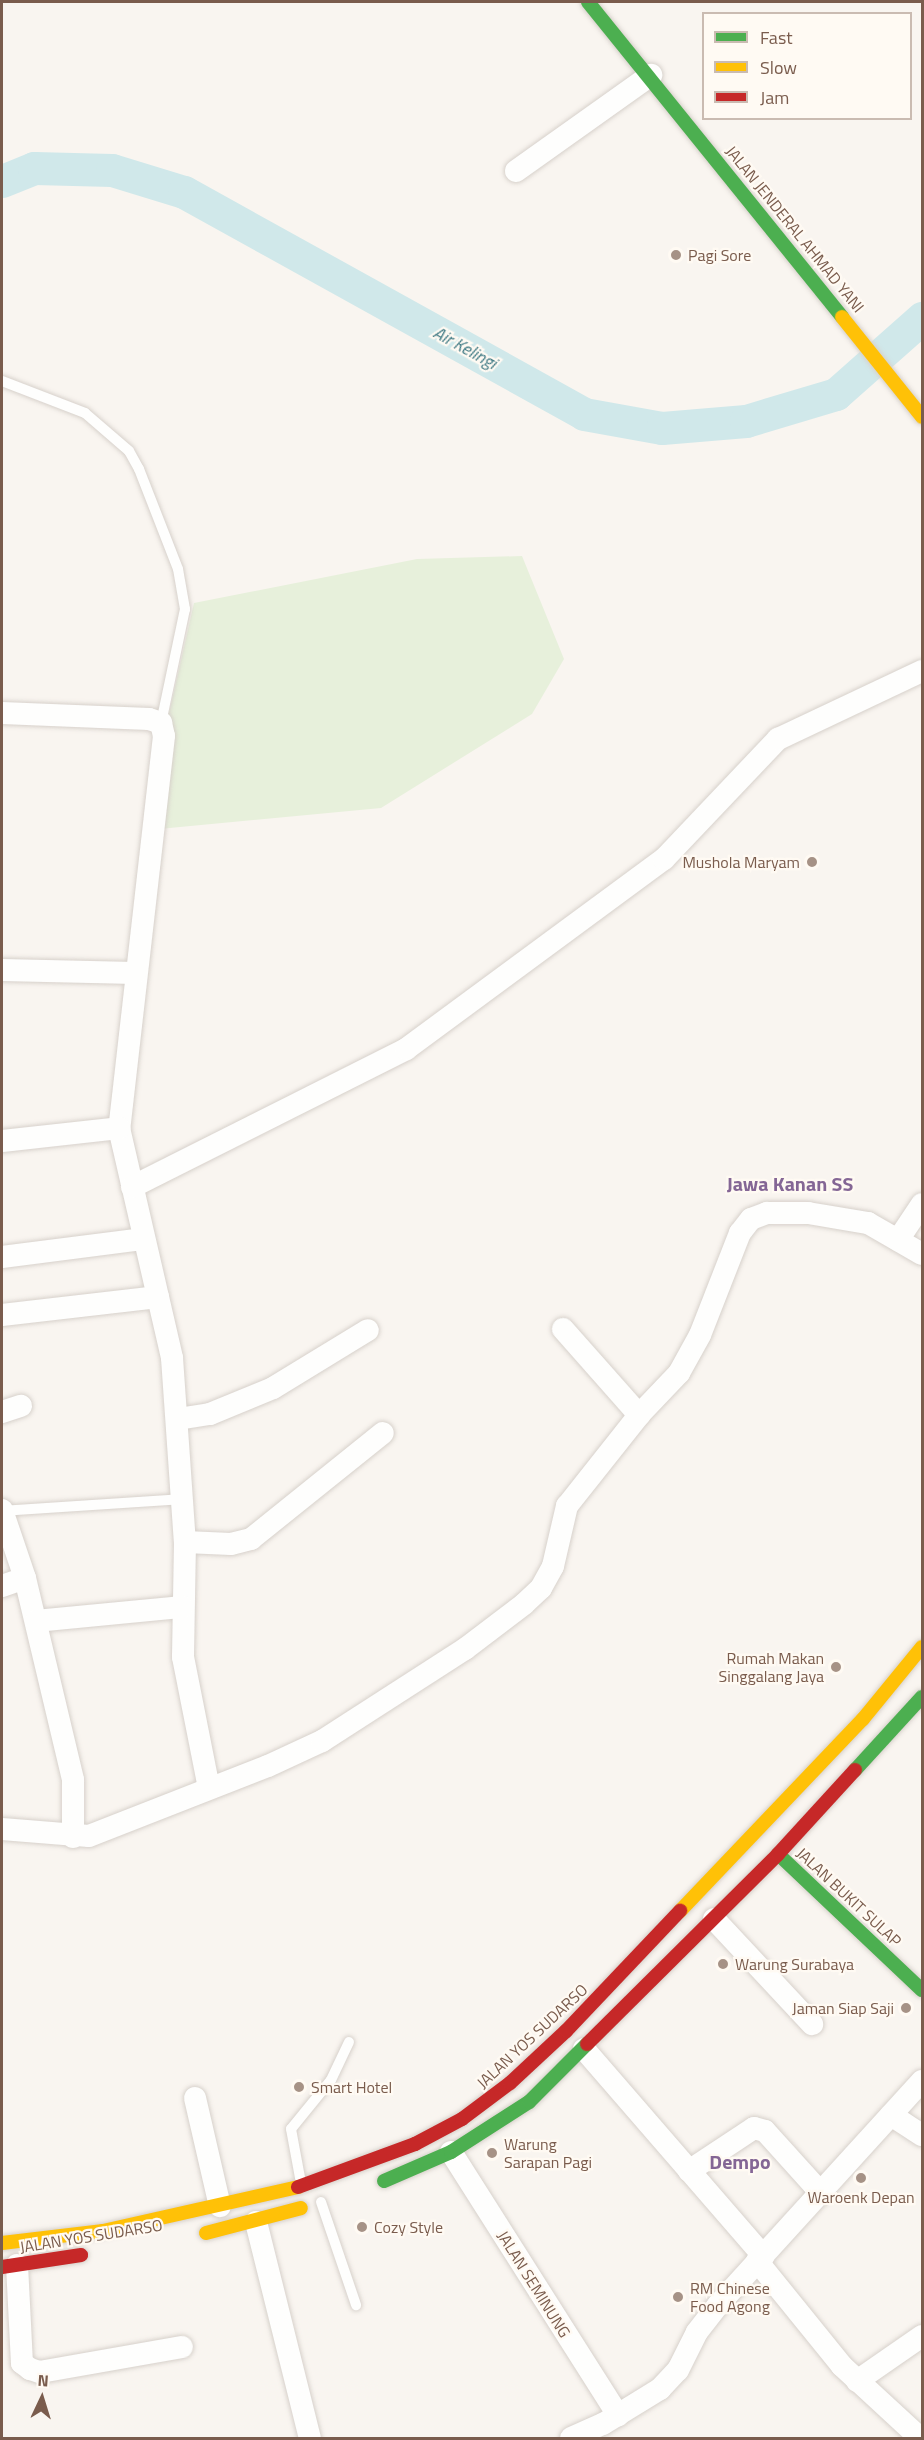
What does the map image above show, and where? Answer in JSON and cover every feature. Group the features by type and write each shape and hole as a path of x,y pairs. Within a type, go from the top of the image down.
{"main road":[{"name":"JALAN JENDERAL AHMAD YANI","path":"593,3 802,263 922,417"},
{"name":"JALAN YOS SUDARSO","path":"367,2163 370,2186 451,2152 529,2102 714,1918 767,1842 862,1719 922,1647"},
{"name":"JALAN YOS SUDARSO","path":"2,2243 103,2231 302,2186 367,2163 462,2119 510,2083 922,1697"},
{"name":"JALAN BUKIT SULAP","path":"767,1842 922,1990"},
{"path":"190,2236 256,2222 327,2200"},
{"name":"JALAN YOS SUDARSO","path":"9,2266 98,2253"}],"street":[{"path":"516,171 651,75"},
{"path":"132,1186 406,1049 664,859 787,733 922,671"},
{"path":"2,713 161,723 163,748 135,973 119,1128 141,1239 158,1297 172,1358 185,1542 182,1607 183,1658 209,1788"},
{"path":"2,970 135,973"},
{"path":"2,1141 119,1128"},
{"path":"898,1240 922,1204"},
{"path":"2,1829 73,1837 89,1836 322,1741 465,1649 524,1604 541,1588 553,1566 567,1506 684,1364 700,1335 740,1233 751,1219 767,1213 808,1213 868,1222 922,1254"},
{"path":"2,1257 141,1239"},
{"path":"2,1315 158,1297"},
{"path":"563,1329 639,1416"},
{"path":"178,1419 210,1414 273,1388 368,1330"},
{"path":"185,1542 231,1544 251,1539 383,1433"},
{"path":"2,1511 25,1578 73,1780 73,1837"},
{"path":"2,1586 25,1578"},
{"path":"36,1621 182,1607"},
{"path":"714,1918 812,2024"},
{"path":"584,2049 689,2171 856,2381 920,2439"},
{"path":"572,2439 618,2415 660,2389 678,2370 697,2332 760,2259 922,2081"},
{"path":"195,2098 220,2206"},
{"path":"891,2115 922,2135"},
{"path":"689,2171 754,2128 765,2131 821,2193"},
{"name":"JALAN SEMINUNG","path":"451,2152 618,2415"},
{"path":"256,2222 310,2439"},
{"path":"9,2266 22,2363 30,2369 40,2372 182,2347"},
{"path":"856,2381 922,2336"}],"lane":[{"path":"2,381 85,413 129,451 139,469 178,569 185,609 161,723"},
{"path":"2,1511 183,1499"},
{"path":"302,2186 291,2129 331,2080 349,2042"},
{"path":"327,2200 356,2305"}],"green space":[{"path":"522,556 564,659 532,714 381,808 159,829 167,722 194,603 417,559"}],"waterway":[{"name":"Air Kelingi","path":"2,181 34,168 112,170 184,192 584,414 662,428 746,421 836,394 922,318"}],"traffic: fast":[{"path":"588,2 842,317"},
{"path":"855,1770 922,1697"},
{"path":"778,1854 922,1990"},
{"path":"384,2181 451,2152 529,2102 587,2044"}],"traffic: slow":[{"path":"842,317 922,417"},
{"path":"680,1911 863,1719 922,1647"},
{"path":"2,2243 103,2231 298,2187"},
{"path":"206,2233 301,2208"}],"traffic: jam":[{"path":"587,2044 778,1854 855,1770"},
{"path":"298,2187 415,2144 462,2119 510,2083 566,2031 680,1911"},
{"path":"2,2267 81,2255"}],"place":[{"name":"Pagi Sore","path":"676,255"},
{"name":"Mushola Maryam","path":"812,862"},
{"name":"Rumah Makan Singgalang Jaya","path":"836,1667"},
{"name":"Warung Surabaya","path":"723,1964"},
{"name":"Jaman Siap Saji","path":"906,2008"},
{"name":"Smart Hotel","path":"299,2087"},
{"name":"Warung Sarapan Pagi","path":"492,2153"},
{"name":"Waroenk Depan","path":"861,2178"},
{"name":"Cozy Style","path":"362,2227"},
{"name":"RM Chinese Food Agong","path":"678,2297"}],"district":[{"name":"Jawa Kanan SS","path":"790,1183"},
{"name":"Dempo","path":"740,2161"}]}
